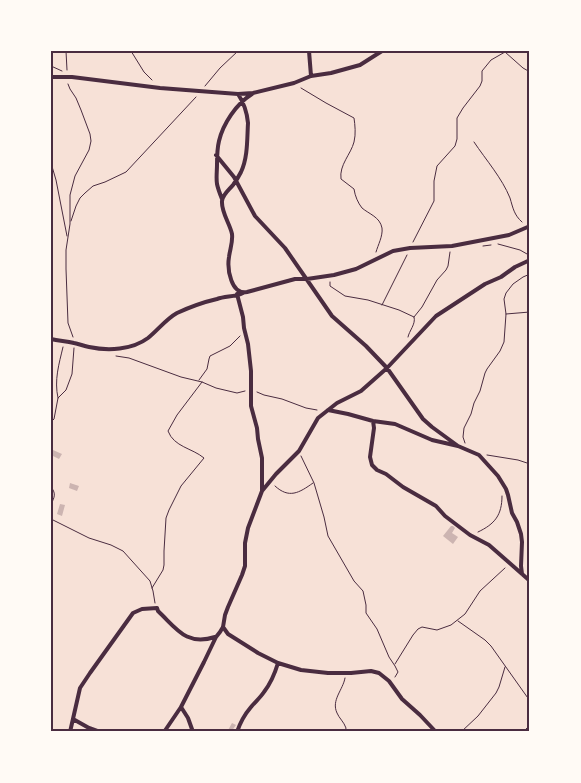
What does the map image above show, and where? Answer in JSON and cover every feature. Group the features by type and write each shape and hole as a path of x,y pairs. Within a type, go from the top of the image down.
{"street":[{"path":"309,51 311,76"},
{"path":"51,77 72,77 160,88 238,94 253,93 294,83 311,76 360,66 382,51"},
{"path":"253,93 235,109 224,128 216,155 217,186 232,233 229,258 230,272 238,295 248,344 251,371 251,406 258,428 262,458 262,491"},
{"path":"222,199 236,180 245,161 248,117 238,94"},
{"path":"216,155 236,180 256,216 285,248 332,316 366,346 387,368 424,419 458,446"},
{"path":"51,339 89,347 117,349 141,342 171,316 214,299 238,295 295,279 334,275 356,269 393,251 410,248 452,246 510,234 530,226"},
{"path":"164,732 181,707 216,637 223,627 228,607 242,575 248,528 262,491 299,451 318,418 337,403 361,391 387,368 436,316 485,284 530,260"},
{"path":"235,287 243,293"},
{"path":"327,411 395,424 432,440 458,446 479,455 498,476 508,494 512,513 521,534 522,574"},
{"path":"373,421 374,428 370,457 372,465 377,470 436,506 445,516 470,535 489,545 530,581"},
{"path":"70,732 80,688 130,617 137,610 157,608 174,627 194,639 205,640 216,637"},
{"path":"223,627 228,634 258,653 278,663 301,670 345,674 372,671 379,673 402,699 420,714 436,732"},
{"path":"237,732 242,718 270,684 278,663"},
{"path":"181,707 188,718 193,732"},
{"path":"73,719 100,732"}],"path":[{"path":"51,66 67,73 66,51"},
{"path":"131,51 144,72 160,88"},
{"path":"70,224 80,198 93,186 126,172 202,91 220,68 238,51"},
{"path":"382,306 434,201 436,170 456,143 458,118 481,84 482,71 491,60 504,52 530,72"},
{"path":"58,398 66,390 72,374 75,343 68,323 67,304 66,250 70,224 70,195 72,184 89,150 91,141 81,110 66,78"},
{"path":"294,83 354,118 354,142 340,173 341,178 354,190 355,196 362,207 379,220 382,228 379,244 371,262"},
{"path":"474,142 496,174 509,197 515,214 525,223"},
{"path":"51,163 68,239"},
{"path":"482,246 498,244 520,250 530,256"},
{"path":"408,346 408,336 414,318 437,280 446,270 452,246"},
{"path":"467,449 463,437 464,428 487,369 502,346 506,332 504,299 508,288 530,274"},
{"path":"334,275 329,284 330,286 345,296 360,298 398,310 414,318"},
{"path":"506,314 530,312"},
{"path":"198,381 207,369 210,356 230,346 244,329"},
{"path":"51,422 54,418 58,398 56,388 57,376 64,342"},
{"path":"104,349 116,356 125,357 216,388 237,392 252,392 282,399 306,408 327,411"},
{"path":"152,588 163,570 166,518 169,510 181,486 204,458 182,446 172,438 168,431 177,415 202,382"},
{"path":"299,451 314,483 324,517 326,532 354,581 363,591 366,613 375,625 398,672 390,684"},
{"path":"479,455 492,455 530,464"},
{"path":"270,481 282,492 288,493 298,493 314,483"},
{"path":"51,488 55,496 51,504"},
{"path":"470,535 486,528 496,520 501,506 501,489"},
{"path":"51,519 89,538 123,551 148,578 157,608"},
{"path":"394,664 418,629 422,627 437,630 451,625 465,614 480,592 496,575 510,564"},
{"path":"458,620 491,646 530,701"},
{"path":"462,732 478,716 496,693 505,666"},
{"path":"345,674 344,684 335,702 337,712 346,728 345,732"},
{"path":"523,732 530,725"}],"building":[{"path":"53,450 62,454 59,459 51,455"},
{"path":"70,483 79,486 77,491 69,488"},
{"path":"60,504 65,505 62,516 57,514"},
{"path":"451,526 455,528 452,533 458,537 453,544 443,536"},
{"path":"232,723 236,725 231,732 227,732"}]}
